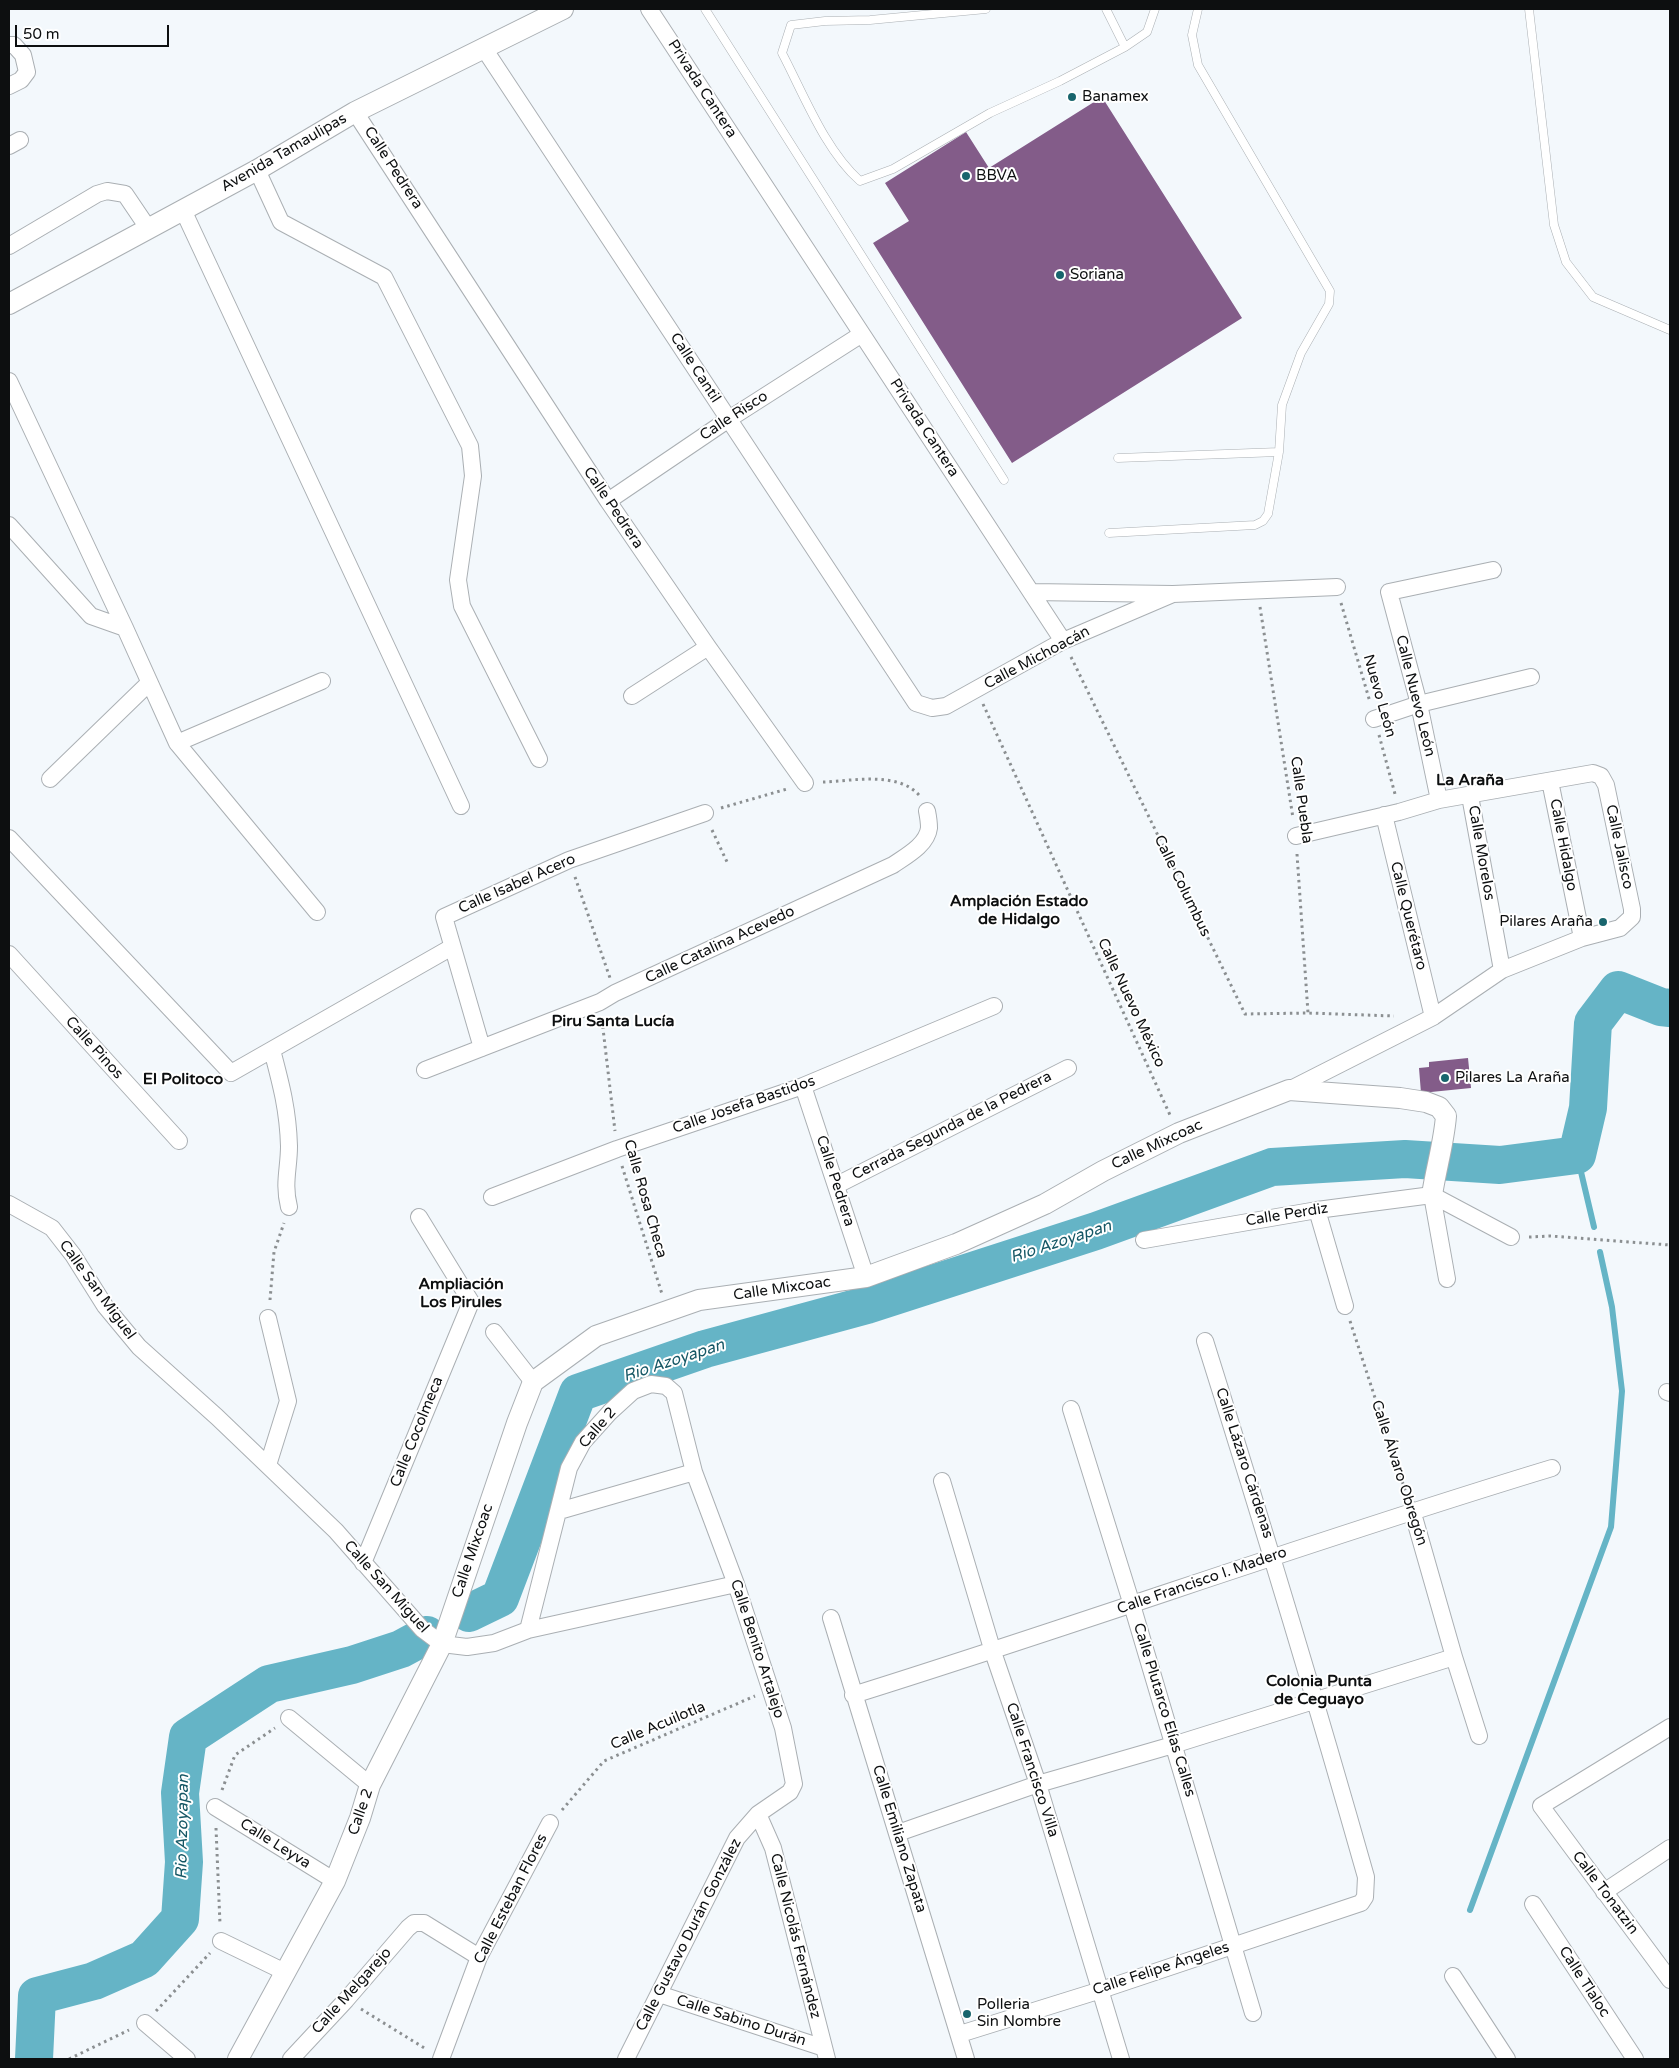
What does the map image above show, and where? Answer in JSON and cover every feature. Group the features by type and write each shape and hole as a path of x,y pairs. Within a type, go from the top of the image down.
{"street":[{"name":"Avenida Tamaulipas","path":"9,304 257,170 355,112 563,9"},
{"name":"Privada Cantera","path":"649,9 1031,592"},
{"path":"9,45 14,45 23,55 27,72 21,80 9,86"},
{"name":"Calle Cantil","path":"483,47 906,690"},
{"name":"Calle Pedrera","path":"355,112 608,501 708,647 805,783"},
{"path":"257,170 281,222 384,277 470,446 473,476 458,580 462,606 539,759"},
{"path":"9,246 97,194 107,191 125,194 148,228"},
{"path":"183,210 461,806"},
{"name":"Calle Risco","path":"608,501 729,419 862,334"},
{"path":"9,382 125,628 176,743 317,912"},
{"path":"9,525 91,616 125,628"},
{"name":"Calle Nuevo León","path":"1439,800 1419,704 1389,592 1493,570"},
{"path":"1031,592 1173,594 1337,587"},
{"path":"1031,592 1063,640"},
{"name":"Calle Michoacán","path":"906,690 916,702 932,708 946,706 1063,640 1173,594"},
{"path":"632,696 708,647"},
{"path":"1374,718 1419,704 1531,677"},
{"path":"176,743 322,681"},
{"path":"50,779 149,683"},
{"name":"Calle Jalisco","path":"1550,780 1587,773 1601,776 1606,785 1632,909 1632,917 1620,928 1582,938"},
{"path":"1296,836 1439,800 1470,796 1550,780"},
{"name":"Calle Hidalgo","path":"1550,780 1582,938"},
{"name":"Calle Morelos","path":"1470,796 1502,970"},
{"name":"Calle Catalina Acevedo","path":"425,1070 600,1002 893,865 921,843 929,828 927,811"},
{"name":"Calle Isabel Acero","path":"452,947 444,917 569,860 704,812"},
{"name":"Calle Querétaro","path":"1392,813 1433,1017"},
{"path":"9,838 230,1073 452,947 482,1048"},
{"path":"1289,1090 1433,1017 1502,970 1582,938"},
{"name":"Calle Pinos","path":"9,954 179,1141"},
{"name":"Calle Josefa Bastidos","path":"492,1197 617,1149 803,1086 994,1006"},
{"path":"272,1050 285,1097 289,1147 285,1191 289,1207"},
{"name":"Cerrada Segunda de la Pedrera","path":"837,1185 1068,1068"},
{"name":"Calle Pedrera","path":"803,1086 866,1277"},
{"path":"1289,1090 1400,1098 1426,1102 1439,1107 1446,1116 1432,1195 1446,1279"},
{"name":"Calle Mixcoac","path":"442,1644 517,1423 533,1382 596,1336 699,1300 866,1277 956,1244 1045,1204 1102,1171 1178,1133 1289,1090"},
{"path":"1432,1195 1511,1237"},
{"name":"Calle Perdiz","path":"1144,1240 1317,1210 1432,1195"},
{"name":"Calle San Miguel","path":"9,1204 52,1228 73,1255 105,1306 139,1347 268,1465 336,1531 422,1629 442,1644"},
{"path":"1317,1210 1345,1306"},
{"name":"Calle Cocolmeca","path":"363,1563 471,1302 419,1217"},
{"path":"268,1318 288,1400 268,1465"},
{"path":"494,1332 533,1382"},
{"name":"Calle Lázaro Cárdenas","path":"1205,1341 1274,1558 1366,1877 1365,1897 1361,1903"},
{"name":"Calle 2","path":"528,1630 569,1468 583,1442 610,1412 633,1391 650,1384 666,1386 674,1393"},
{"name":"Calle Benito Artalejo","path":"674,1393 694,1472 736,1584 783,1728 794,1784 790,1792 758,1814"},
{"name":"Calle Plutarco Elías Calles","path":"1070,1409 1132,1605 1253,2013"},
{"name":"Calle Francisco I. Madero","path":"853,1695 993,1652 1412,1510 1552,1468"},
{"path":"559,1511 694,1472"},
{"name":"Calle Francisco Villa","path":"942,1481 993,1652 1038,1784 1121,2059"},
{"name":"Calle Álvaro Obregón","path":"1412,1510 1454,1657 1479,1736"},
{"path":"442,1644 466,1646 494,1644 528,1630 736,1584"},
{"name":"Calle Emiliano Zapata","path":"831,1618 853,1695 898,1832 960,2034 966,2059"},
{"name":"Calle 2","path":"238,2059 335,1880 360,1818 370,1785 442,1644"},
{"path":"898,1832 1038,1784 1173,1745 1454,1657"},
{"path":"289,1718 370,1785"},
{"name":"Calle Tonatzin","path":"1668,1973 1604,1892 1541,1806 1670,1727"},
{"name":"Calle Leyva","path":"215,1807 335,1880"},
{"name":"Calle Gustavo Durán González","path":"626,2059 736,1838 758,1814"},
{"name":"Calle Nicolás Fernández","path":"758,1814 773,1848 826,2054"},
{"name":"Calle Esteban Flores","path":"442,2058 479,1956 550,1823"},
{"path":"1604,1892 1670,1848"},
{"name":"Calle Felipe Ángeles","path":"960,2034 1101,1990 1361,1903"},
{"name":"Calle Tlaloc","path":"1533,1904 1635,2059"},
{"name":"Calle Melgarejo","path":"291,2059 414,1923 424,1924 479,1956"},
{"path":"221,1940 284,1972"},
{"path":"1453,1976 1507,2059"},
{"name":"Calle Sabino Durán","path":"659,1994 826,2054"},
{"path":"144,2023 187,2059"}],"lane":[{"path":"705,9 1004,480"},
{"path":"986,9 791,25 782,53 832,149 849,171 860,181 893,169 990,113 1060,81 1126,47 1147,32 1155,9"},
{"path":"1106,9 1126,47"},
{"path":"1109,532 1255,525 1263,521 1268,514 1279,452 1282,406 1301,353 1328,304 1330,291 1198,65 1192,35 1198,9"},
{"path":"1529,9 1554,225 1566,262 1593,298 1670,330"},
{"path":"1118,458 1279,452"}],"path":[{"name":"Nuevo León","path":"1337,587 1374,718 1392,813"},
{"name":"Calle Puebla","path":"1258,591 1296,836 1308,1013"},
{"name":"Calle Columbus","path":"1063,640 1245,1014 1308,1013 1395,1016"},
{"name":"Calle Nuevo México","path":"976,690 1178,1133"},
{"path":"728,864 704,812 805,783 865,780 895,781 912,787 920,796 927,811"},
{"path":"569,860 615,994"},
{"name":"Calle Rosa Checa","path":"600,1002 617,1149 668,1311"},
{"path":"268,1318 274,1252 289,1207"},
{"path":"1511,1237 1550,1236 1670,1245"},
{"name":"Calle Álvaro Obregón","path":"1345,1306 1412,1510"},
{"name":"Calle Acuilotla","path":"550,1823 604,1761 770,1690"},
{"path":"69,2059 144,2023 221,1940 215,1807 235,1755 289,1718"},
{"path":"346,2000 442,2058"}],"building":[{"path":"1102,97 1242,318 1012,463 873,243 909,221 885,183 966,132 989,168"},
{"name":"Pilares La Araña","path":"1468,1058 1471,1088 1421,1093 1419,1068 1429,1067 1429,1062"}],"waterway":[{"name":"Rio Azoyapan","path":"469,1613 500,1598 578,1393 705,1349 867,1305 1096,1231 1272,1167 1405,1159 1500,1165 1577,1155 1588,1108 1593,1023 1618,990 1661,1007 1670,1008"},
{"path":"1577,1155 1594,1227"},
{"path":"1470,1910 1611,1527 1622,1391 1612,1307 1600,1252"},
{"name":"Rio Azoyapan","path":"34,2059 37,1996 94,1981 144,1959 180,1919 184,1862 180,1793 188,1737 269,1684 352,1665 401,1649 427,1635"}],"place":[{"name":"Banamex","path":"1072,97"},
{"name":"BBVA","path":"966,176"},
{"name":"Soriana","path":"1060,275"},
{"name":"Pilares Araña","path":"1603,922"},
{"name":"Pilares La Araña","path":"1445,1078"},
{"name":"Polleria Sin Nombre","path":"967,2014"}],"district":[{"name":"La Araña","path":"1470,781"},
{"name":"Amplación Estado de Hidalgo","path":"1019,911"},
{"name":"Piru Santa Lucía","path":"613,1022"},
{"name":"El Politoco","path":"183,1080"},
{"name":"Ampliación Los Pirules","path":"461,1294"},
{"name":"Colonia Punta de Ceguayo","path":"1319,1691"}]}
